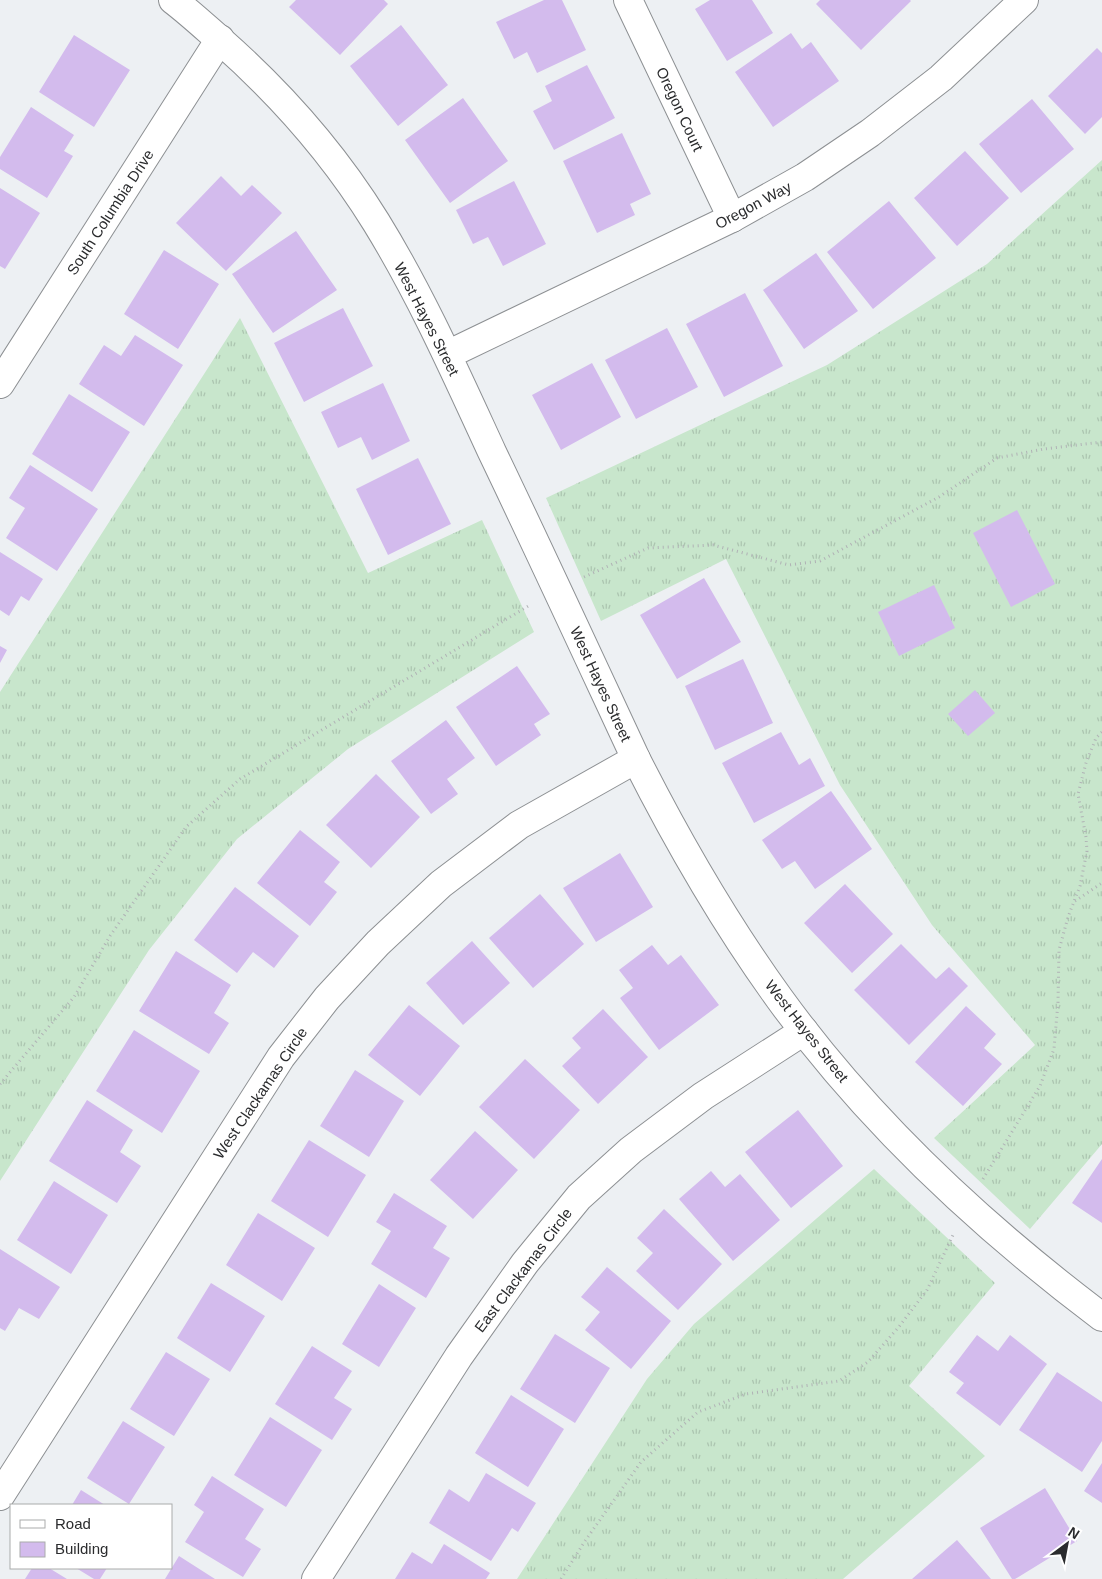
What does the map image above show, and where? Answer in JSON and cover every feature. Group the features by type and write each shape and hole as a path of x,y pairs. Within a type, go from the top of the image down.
{"street":[{"name":"West Hayes Street","path":"173,0 191,13 248,64 330,156 355,190 401,265 447,355 636,759 663,812 698,876 740,942 779,998 804,1031 876,1115 933,1174 1013,1247 1102,1317"},
{"name":"Oregon Court","path":"628,0 732,218"},
{"name":"Oregon Way","path":"447,355 732,218 805,177 870,133 941,78 1024,0"},
{"name":"South Columbia Drive","path":"0,384 220,39"},
{"name":"West Clackamas Circle","path":"0,1496 281,1057 327,998 378,942 441,884 519,825 636,759"},
{"name":"East Clackamas Circle","path":"316,1579 459,1356 525,1263 579,1197 631,1150 703,1096 804,1031"}],"path":[{"path":"0,1084 74,997 110,936 186,827 233,785 309,737 557,589 648,548 713,545 789,565 820,561 939,497 997,458 1044,449 1102,442"},
{"path":"561,1579 585,1541 641,1462 698,1412 746,1394 839,1381 868,1362 898,1328 927,1290 968,1206 1040,1086 1049,1064 1056,1034 1059,950 1065,925 1080,886 1086,851 1086,837 1078,794 1086,763 1096,738 1102,732"},
{"path":"1075,902 1102,883"}],"green space":[{"path":"1102,160 1102,1144 1030,1229 934,1138 1035,1045 932,925 840,785 726,559 601,621 546,498 827,365 987,264"},
{"path":"240,318 368,573 482,520 534,632 348,749 237,839 149,950 0,1181 0,692"},
{"path":"874,1169 995,1283 909,1386 985,1456 843,1579 517,1579 647,1379 694,1324"}],"building":[{"path":"296,0 384,0 388,4 340,55 289,7"},
{"path":"544,0 562,0 586,50 537,73 527,52 514,59 496,22"},
{"path":"710,0 752,0 773,33 727,61 695,9"},
{"path":"820,0 911,1 861,50 816,4"},
{"path":"401,25 448,85 398,126 350,66"},
{"path":"791,33 802,49 811,42 839,81 773,127 735,72"},
{"path":"74,35 130,70 94,127 39,92"},
{"path":"1097,48 1102,53 1102,117 1085,134 1048,96"},
{"path":"587,65 615,118 554,150 533,111 552,101 545,86"},
{"path":"463,98 508,161 450,203 405,140"},
{"path":"1032,99 1074,149 1021,193 979,144"},
{"path":"31,107 74,135 64,151 73,156 47,198 0,169 0,157"},
{"path":"622,133 651,194 630,204 635,215 597,233 563,161"},
{"path":"965,151 1009,198 957,246 914,198"},
{"path":"221,176 241,196 252,185 282,213 226,271 176,223"},
{"path":"514,181 546,244 503,266 488,237 473,244 456,210"},
{"path":"0,188 40,213 5,269 0,266"},
{"path":"889,201 936,258 873,309 827,252"},
{"path":"296,231 337,290 273,333 232,274"},
{"path":"164,250 219,284 178,349 124,314"},
{"path":"816,253 858,311 804,349 763,290"},
{"path":"745,293 783,366 724,397 686,324"},
{"path":"343,308 373,366 304,402 274,343"},
{"path":"667,328 698,387 636,419 605,360"},
{"path":"135,335 183,365 144,426 79,384 104,345 121,356"},
{"path":"592,363 621,417 561,450 532,395"},
{"path":"383,383 410,441 372,460 361,437 338,448 321,412"},
{"path":"69,394 130,432 92,492 32,454"},
{"path":"418,458 451,524 388,555 356,489"},
{"path":"30,465 98,509 57,571 6,538 25,508 9,498"},
{"path":"1017,510 1055,584 1011,607 973,533"},
{"path":"0,552 43,579 29,601 21,596 9,616 0,610"},
{"path":"704,578 741,642 677,679 640,615"},
{"path":"934,585 955,628 899,656 878,612"},
{"path":"0,646 7,650 0,663"},
{"path":"743,659 773,723 715,750 685,686"},
{"path":"517,666 550,714 534,724 541,735 496,766 456,707"},
{"path":"975,690 995,713 968,736 948,714"},
{"path":"446,720 475,758 447,779 458,794 431,814 391,761"},
{"path":"781,732 799,765 810,758 825,786 754,823 722,763"},
{"path":"376,774 420,817 371,868 326,825"},
{"path":"831,791 872,849 815,889 795,861 782,869 762,840"},
{"path":"300,830 340,862 324,882 337,892 310,926 257,883"},
{"path":"620,853 653,907 596,942 563,888"},
{"path":"845,884 893,934 852,973 804,923"},
{"path":"235,887 299,936 274,968 253,952 237,973 194,940"},
{"path":"540,894 584,944 533,988 489,938"},
{"path":"472,941 510,983 463,1025 426,983"},
{"path":"901,944 936,979 949,967 968,986 909,1045 854,990"},
{"path":"652,945 668,965 681,955 719,1005 659,1050 620,998 633,988 619,970"},
{"path":"176,951 231,985 214,1013 229,1023 209,1054 139,1011"},
{"path":"409,1005 460,1046 420,1096 368,1055"},
{"path":"966,1006 996,1034 984,1048 1002,1064 963,1106 915,1062"},
{"path":"603,1009 648,1057 598,1104 562,1066 581,1048 572,1038"},
{"path":"134,1030 200,1071 162,1133 96,1091"},
{"path":"525,1059 580,1110 534,1159 479,1107"},
{"path":"355,1070 404,1101 369,1157 320,1126"},
{"path":"87,1100 133,1130 120,1152 141,1166 117,1203 49,1161"},
{"path":"798,1110 843,1166 791,1208 745,1152"},
{"path":"475,1131 518,1170 473,1219 430,1180"},
{"path":"309,1140 366,1175 328,1237 271,1201"},
{"path":"1102,1159 1102,1223 1072,1203"},
{"path":"711,1171 725,1187 740,1174 780,1220 733,1261 679,1199"},
{"path":"54,1181 108,1215 71,1274 17,1240"},
{"path":"394,1193 447,1226 433,1248 450,1258 426,1298 371,1264 391,1231 376,1222"},
{"path":"664,1209 722,1264 678,1310 636,1271 653,1253 637,1238"},
{"path":"258,1213 315,1248 282,1301 226,1265"},
{"path":"0,1249 60,1287 39,1319 19,1308 5,1331 0,1328"},
{"path":"607,1267 671,1321 631,1369 585,1330 600,1312 581,1297"},
{"path":"211,1283 265,1316 230,1372 177,1338"},
{"path":"379,1284 416,1308 379,1367 342,1344"},
{"path":"555,1334 610,1368 575,1423 520,1389"},
{"path":"977,1335 998,1351 1010,1335 1047,1364 1000,1426 956,1393 964,1383 949,1372"},
{"path":"312,1346 352,1371 334,1398 352,1409 332,1440 275,1404"},
{"path":"166,1352 210,1379 174,1436 130,1409"},
{"path":"1057,1372 1102,1402 1102,1441 1082,1472 1019,1430"},
{"path":"511,1395 564,1429 528,1487 475,1453"},
{"path":"270,1417 322,1450 286,1507 234,1475"},
{"path":"123,1421 165,1447 129,1504 87,1478"},
{"path":"1102,1463 1102,1503 1084,1491"},
{"path":"486,1473 536,1503 518,1532 512,1528 491,1561 429,1523 449,1489 469,1502"},
{"path":"212,1476 264,1509 245,1539 261,1549 243,1577 185,1542 204,1512 194,1505"},
{"path":"1045,1488 1077,1541 1015,1579 1012,1579 980,1528"},
{"path":"81,1490 103,1504 73,1504"},
{"path":"957,1540 991,1579 912,1579"},
{"path":"444,1544 490,1573 486,1579 395,1579 412,1552 432,1564"},
{"path":"179,1556 215,1579 165,1579"},
{"path":"31,1569 51,1569 67,1579 25,1579"},
{"path":"78,1569 106,1569 100,1579 94,1579"}]}
